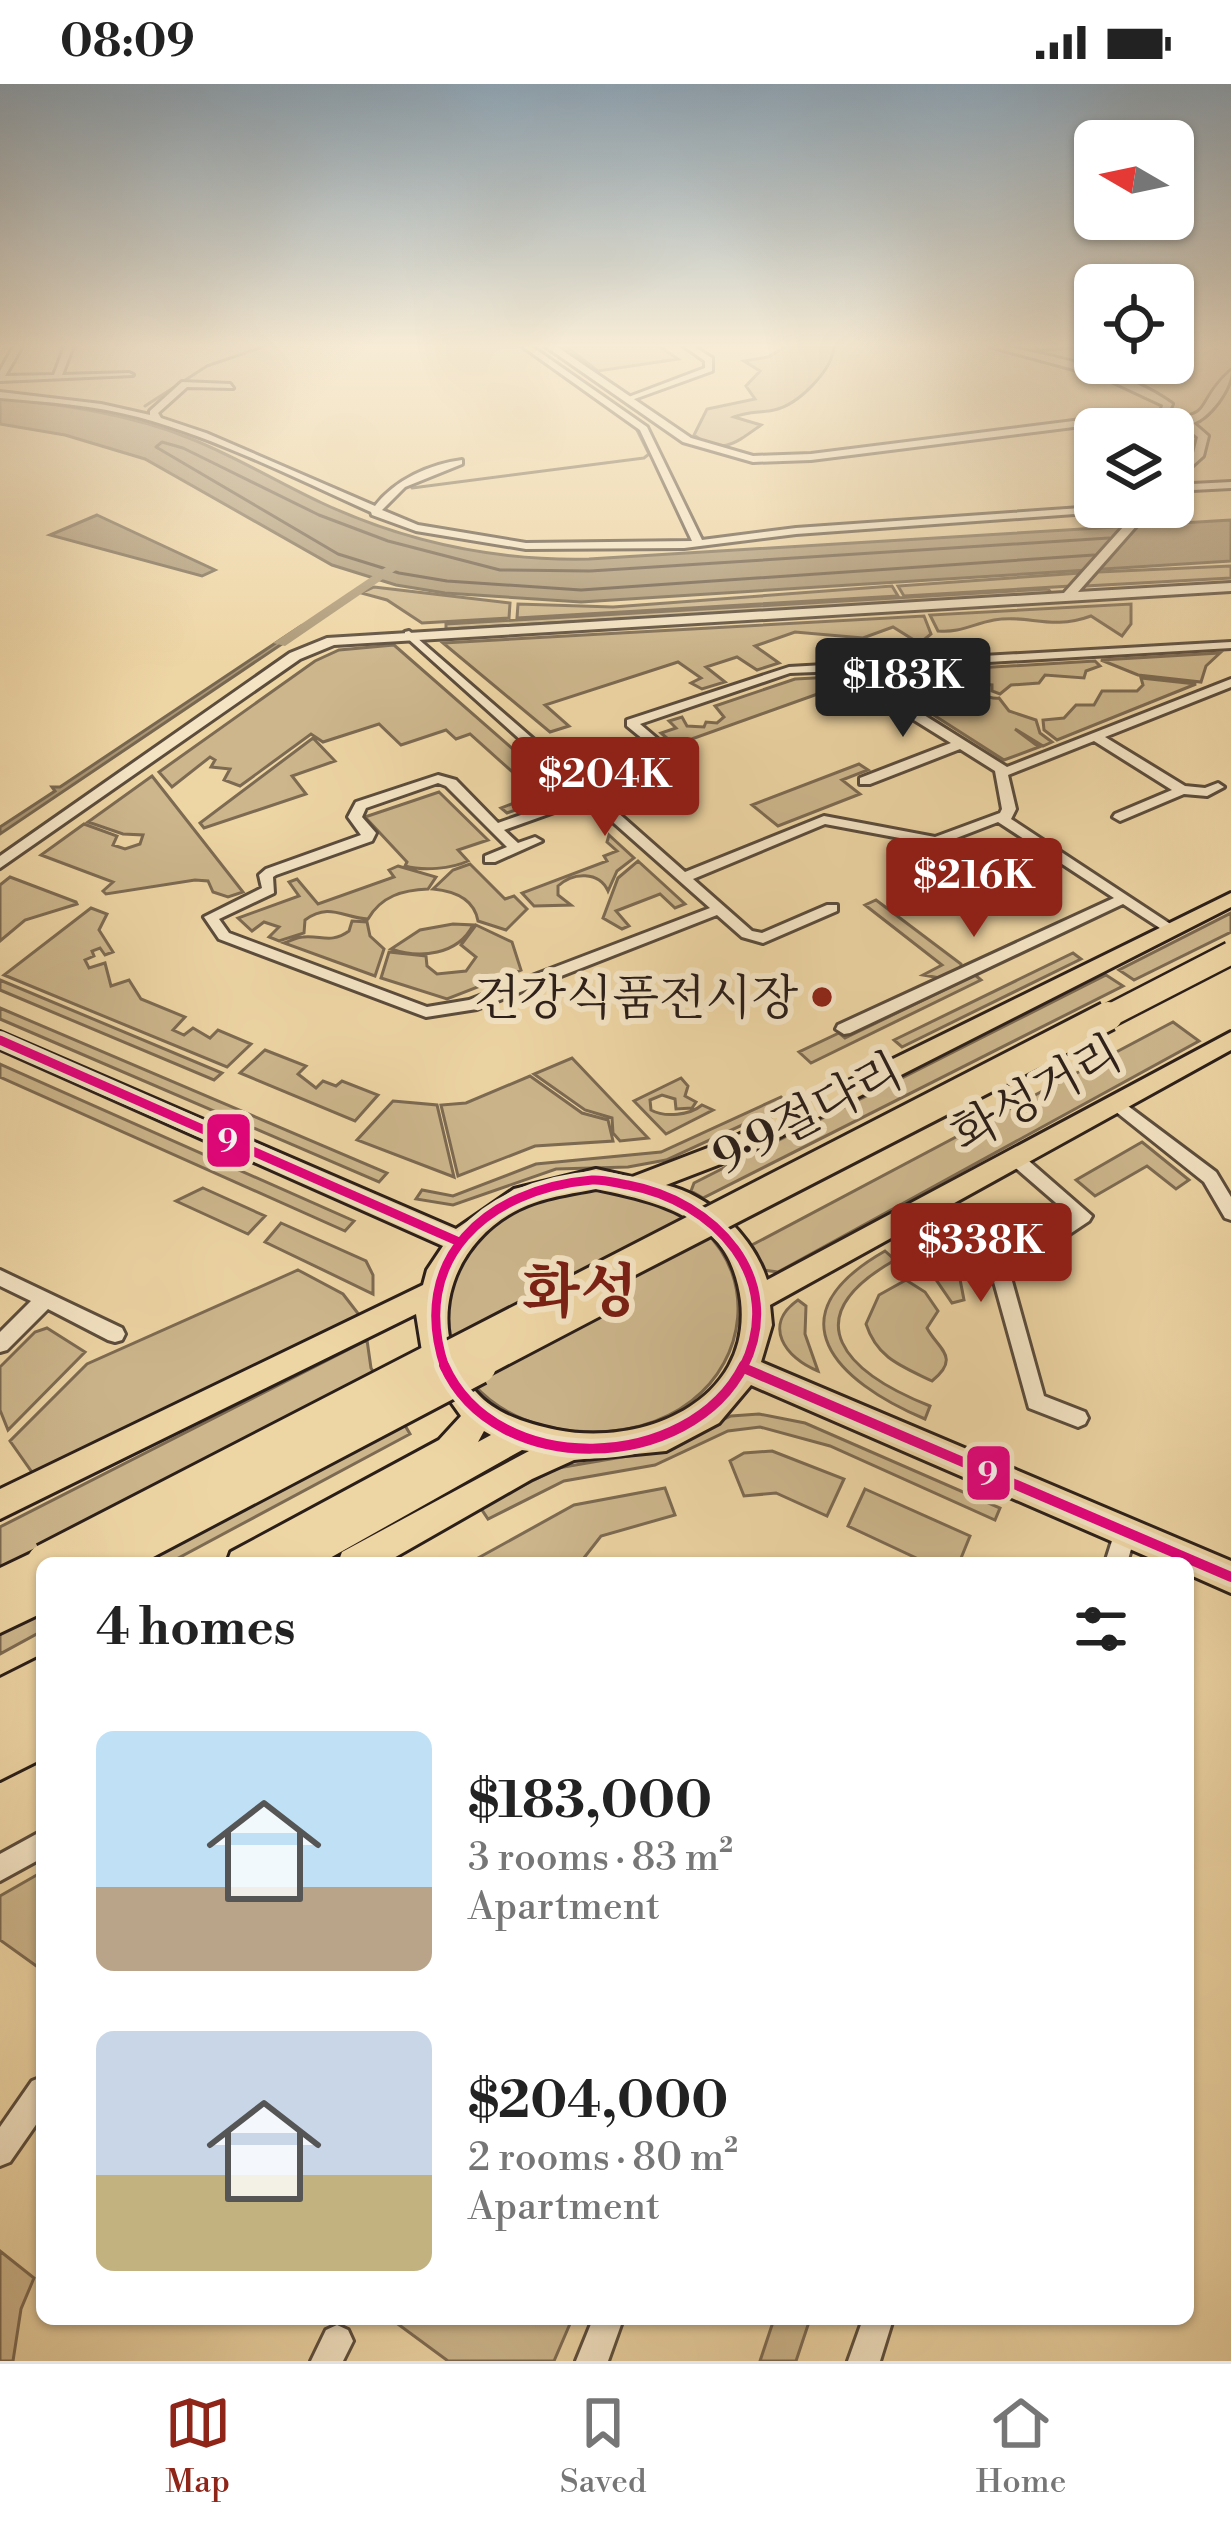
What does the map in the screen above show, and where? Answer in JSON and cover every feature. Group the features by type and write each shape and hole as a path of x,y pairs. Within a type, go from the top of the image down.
{"highway":[{"name":"9·9절다리","path":"58,1557 1231,952"},
{"name":"9·9절다리","path":"112,1557 1231,970"},
{"name":"9·9절다리","path":"0,1587 36,1568"},
{"path":"0,1616 36,1597"}],"main road":[{"name":"화성거리","path":"640,1184 698,1166 1231,899"},
{"path":"0,1040 457,1241"},
{"name":"화성거리","path":"760,1298 1231,1040"},
{"path":"596,1179 640,1184 682,1199 714,1220 745,1255 760,1298 757,1343 746,1369 716,1406 668,1436 614,1448 571,1447 520,1435 478,1412 437,1358 428,1314 432,1293 457,1241 498,1205 546,1185 596,1179"},
{"path":"0,1505 432,1293"},
{"path":"746,1369 1120,1547 1157,1557"},
{"path":"254,1557 450,1450 466,1436 478,1412"},
{"path":"301,1557 520,1435"},
{"path":"365,1557 521,1468 571,1447"},
{"path":"1194,1567 1231,1577"},
{"path":"0,1696 36,1676"},
{"path":"0,1725 36,1705"},
{"path":"0,1762 36,1742"}],"street":[{"path":"241,452 376,513 433,532 526,546 600,549 699,544 796,531 1074,511"},
{"path":"655,452 699,544"},
{"path":"720,452 782,459 834,452"},
{"path":"376,513 390,491 406,481 459,462"},
{"path":"1194,484 1231,485"},
{"path":"1068,596 1129,528"},
{"path":"0,863 295,656 332,641 1231,587"},
{"path":"409,634 747,934 763,938 832,908"},
{"path":"496,828 680,763 631,723 779,673 1231,645"},
{"path":"845,667 849,675 1001,771 1009,809 1005,818"},
{"path":"1001,771 1231,682"},
{"path":"1215,689 1231,697"},
{"path":"1096,737 1182,790 1207,792 1218,787"},
{"path":"865,781 958,745"},
{"path":"516,849 451,783 438,779 361,805 355,817 369,833 367,838 271,872 266,875 269,890 213,913 214,927 224,936 426,1012 459,1010 721,909"},
{"path":"1120,817 1182,790"},
{"path":"936,841 993,817 1005,818 1172,929"},
{"path":"686,876 824,820 936,841 1008,895"},
{"path":"490,859 535,841"},
{"path":"325,854 337,870"},
{"path":"844,1029 1125,898"},
{"path":"1116,1103 1210,1177 1231,1213"},
{"path":"1016,1159 1083,1216 1000,1270 1036,1402 1078,1418"},
{"path":"0,1276 115,1334"},
{"path":"0,1344 46,1299"},
{"path":"0,1868 36,1847"},
{"path":"0,2152 36,2100"},
{"path":"592,2361 606,2325"},
{"path":"864,2361 876,2325"}],"shaded area":[{"path":"1231,566 1231,578 1085,586 1098,572"},
{"path":"1081,573 1071,586 904,596 898,586"},
{"path":"892,586 898,596 517,618 518,604 613,607"},
{"path":"374,587 510,603 509,618 422,623 387,600 361,593"},
{"path":"1048,589 1052,594 446,629 446,624"},
{"path":"1131,604 1131,624 1122,636 1091,616 1063,622 994,620 938,631 930,615"},
{"path":"924,616 931,634 914,648 910,646 917,642 893,627 863,638 795,632 755,646 779,663 757,670 737,657 706,667 725,682 702,689 691,683 701,678 678,662 545,705 569,726 550,732 443,643"},
{"path":"394,645 563,793 507,813 501,808 537,794 470,734 456,739 446,730 401,745 379,724 323,742 311,734 240,786 224,780 230,769 211,767 215,760 210,757 172,787 159,772 315,661 339,650"},
{"path":"1220,653 1206,666 1201,682 1138,675 1101,660"},
{"path":"1095,661 1100,666 1086,671 1084,678 1045,675 1039,683 1011,685 1000,694 992,691 992,685 964,683 942,670"},
{"path":"934,670 914,681 922,695 949,699 963,688 999,698 1009,711 1036,720 1040,733 1052,742 1043,746 1015,729 1039,747 1004,760 871,675"},
{"path":"834,677 887,712 882,714 840,686 675,745 661,733 676,728 669,721 682,717 687,726 717,723 724,717 715,706 795,679"},
{"path":"1141,678 1196,684 1057,740 1044,730 1043,720 1064,718 1076,705 1094,705 1102,691 1137,691 1143,685"},
{"path":"313,738 335,761 292,776 306,794 204,828 200,823"},
{"path":"859,764 868,770 842,780 860,794 778,826 752,805"},
{"path":"152,776 243,892 228,897 213,892 208,881 195,880 106,894 103,891 113,882 41,855 84,824 117,836 113,845 125,849 140,844 143,835 123,834 88,822"},
{"path":"439,792 488,840 458,850 468,861 461,864 428,869 405,866 407,862 365,817"},
{"path":"609,835 634,858 617,871 608,891 598,880 585,876 558,886 558,895 571,905 534,906 522,893 607,861 604,856 617,851 607,842"},
{"path":"638,861 685,904 675,908 660,894 616,911 629,926 622,929 603,918 618,878"},
{"path":"470,864 505,899 514,896 527,909 506,930 478,921 462,897 433,889 453,870"},
{"path":"398,866 436,877 428,889 386,900 368,919 322,912 305,920 304,933 279,941 269,937 279,927 264,922 252,931 238,918 299,896 289,882 297,879 318,904 394,877 389,870"},
{"path":"10,877 77,904 25,920 0,941 0,885"},
{"path":"876,900 961,968 940,978 923,975 942,965 865,905"},
{"path":"91,908 107,914 99,930 113,952 92,951 94,956 85,960 89,968 105,963 111,986 129,980 141,999 185,1017 173,1030 184,1035 193,1028 210,1038 218,1030 251,1044 227,1067 4,975"},
{"path":"1231,913 1231,932 1134,980 1119,970"},
{"path":"352,921 367,922 370,936 384,949 375,976 284,943 301,937 337,937 349,931"},
{"path":"473,925 448,948 426,954 391,949 420,930"},
{"path":"476,925 512,942 521,970 447,999 381,978 389,952 426,956 427,966 437,974 466,971 476,957 461,945"},
{"path":"1073,953 1081,959 902,1047 894,1040"},
{"path":"975,975 981,980 811,1063 799,1052 839,1033 845,1038"},
{"path":"1106,975 1123,986 703,1198 691,1191 694,1183"},
{"path":"0,980 222,1073 214,1080 0,990"},
{"path":"0,1008 387,1173 379,1182 0,1019"},
{"path":"1173,1022 1199,1041 778,1272 763,1270 752,1245"},
{"path":"265,1050 306,1066 298,1074 316,1088 323,1081 336,1086 342,1081 378,1095 355,1121 240,1073"},
{"path":"572,1058 648,1138 620,1141 613,1133 612,1118 585,1110 534,1074"},
{"path":"0,1064 354,1221 345,1231 0,1077"},
{"path":"530,1076 582,1113 608,1120 613,1141 535,1146 458,1176 441,1105 466,1103"},
{"path":"681,1078 688,1086 685,1096 696,1102 692,1108 676,1109 675,1099 662,1095 650,1100 651,1110 677,1114 702,1105 713,1110 666,1134 634,1101"},
{"path":"781,1097 788,1104 666,1160 628,1167 556,1169 453,1205 416,1199 422,1190 453,1196 536,1164 661,1152"},
{"path":"393,1101 437,1105 454,1177 357,1140"},
{"path":"1142,1142 1189,1180 1176,1189 1147,1166 1095,1196 1076,1180"},
{"path":"203,1188 265,1216 248,1234 176,1201"},
{"path":"587,1190 657,1202 705,1231 732,1272 738,1318 724,1363 691,1401 641,1426 574,1431 508,1412 474,1385 461,1367 446,1324 445,1293 478,1233 515,1209"},
{"path":"281,1223 366,1261 373,1275 373,1294 265,1242"},
{"path":"990,1232 1006,1247 959,1274 964,1300 952,1303 928,1268"},
{"path":"885,1251 895,1260 863,1282 845,1303 838,1323 842,1343 875,1378 930,1406 925,1419 865,1386 828,1345 824,1323 831,1299 850,1275"},
{"path":"298,1270 343,1294 360,1316 34,1475 10,1441 87,1364"},
{"path":"906,1280 925,1292 938,1311 927,1328 946,1359 932,1381 884,1353 866,1324 879,1295"},
{"path":"798,1300 806,1306 805,1334 818,1371 796,1358 782,1340 781,1320"},
{"path":"47,1328 85,1352 8,1430 0,1410 0,1367 35,1332"},
{"path":"367,1340 371,1368 410,1434 180,1557 36,1557 36,1634 0,1654 0,1527"},
{"path":"759,1414 805,1423 1000,1508 995,1520 830,1446 760,1427 728,1431 655,1465 564,1481 488,1519 480,1507 558,1468 651,1452 731,1416"},
{"path":"772,1451 844,1479 827,1516 776,1493 744,1496 730,1461 744,1453"},
{"path":"665,1488 675,1515 601,1536 585,1557 480,1557 574,1505"},
{"path":"865,1489 970,1536 961,1557 914,1557 848,1526"},
{"path":"36,1875 36,1966 0,1940 0,1896"},
{"path":"0,2251 34,2278 21,2309 13,2361 0,2361"},
{"path":"399,2325 569,2325 554,2361 448,2361"},
{"path":"772,2325 808,2325 796,2361 760,2361"}],"water":[{"path":"123,452 221,452 387,529 452,547 520,557 589,559 1099,528 1194,528 1194,522 1231,520 1231,561 581,602 445,593 396,585 332,565 145,459"},
{"path":"97,515 215,570 202,576 50,535"},
{"path":"301,626 307,627 0,834 0,827 55,791 52,787 60,787"}],"waterway":[{"path":"412,488 644,458 648,452"},
{"path":"280,643 398,563"}],"transit line":[{"name":"9","path":"0,1040 457,1241"},
{"name":"9","path":"596,1179 666,1194 698,1212 738,1250 758,1301 750,1353 721,1400 677,1433 638,1445 571,1445 501,1426 465,1400 446,1371 436,1341 433,1311 438,1282 450,1255 469,1231 494,1210 525,1195 596,1179"},
{"name":"9","path":"746,1369 1184,1557"},
{"name":"9","path":"1194,1561 1231,1577"}],"place":[{"name":"건강식품전시장","path":"822,997"}],"district":[{"name":"화성","path":"580,1291"}]}
